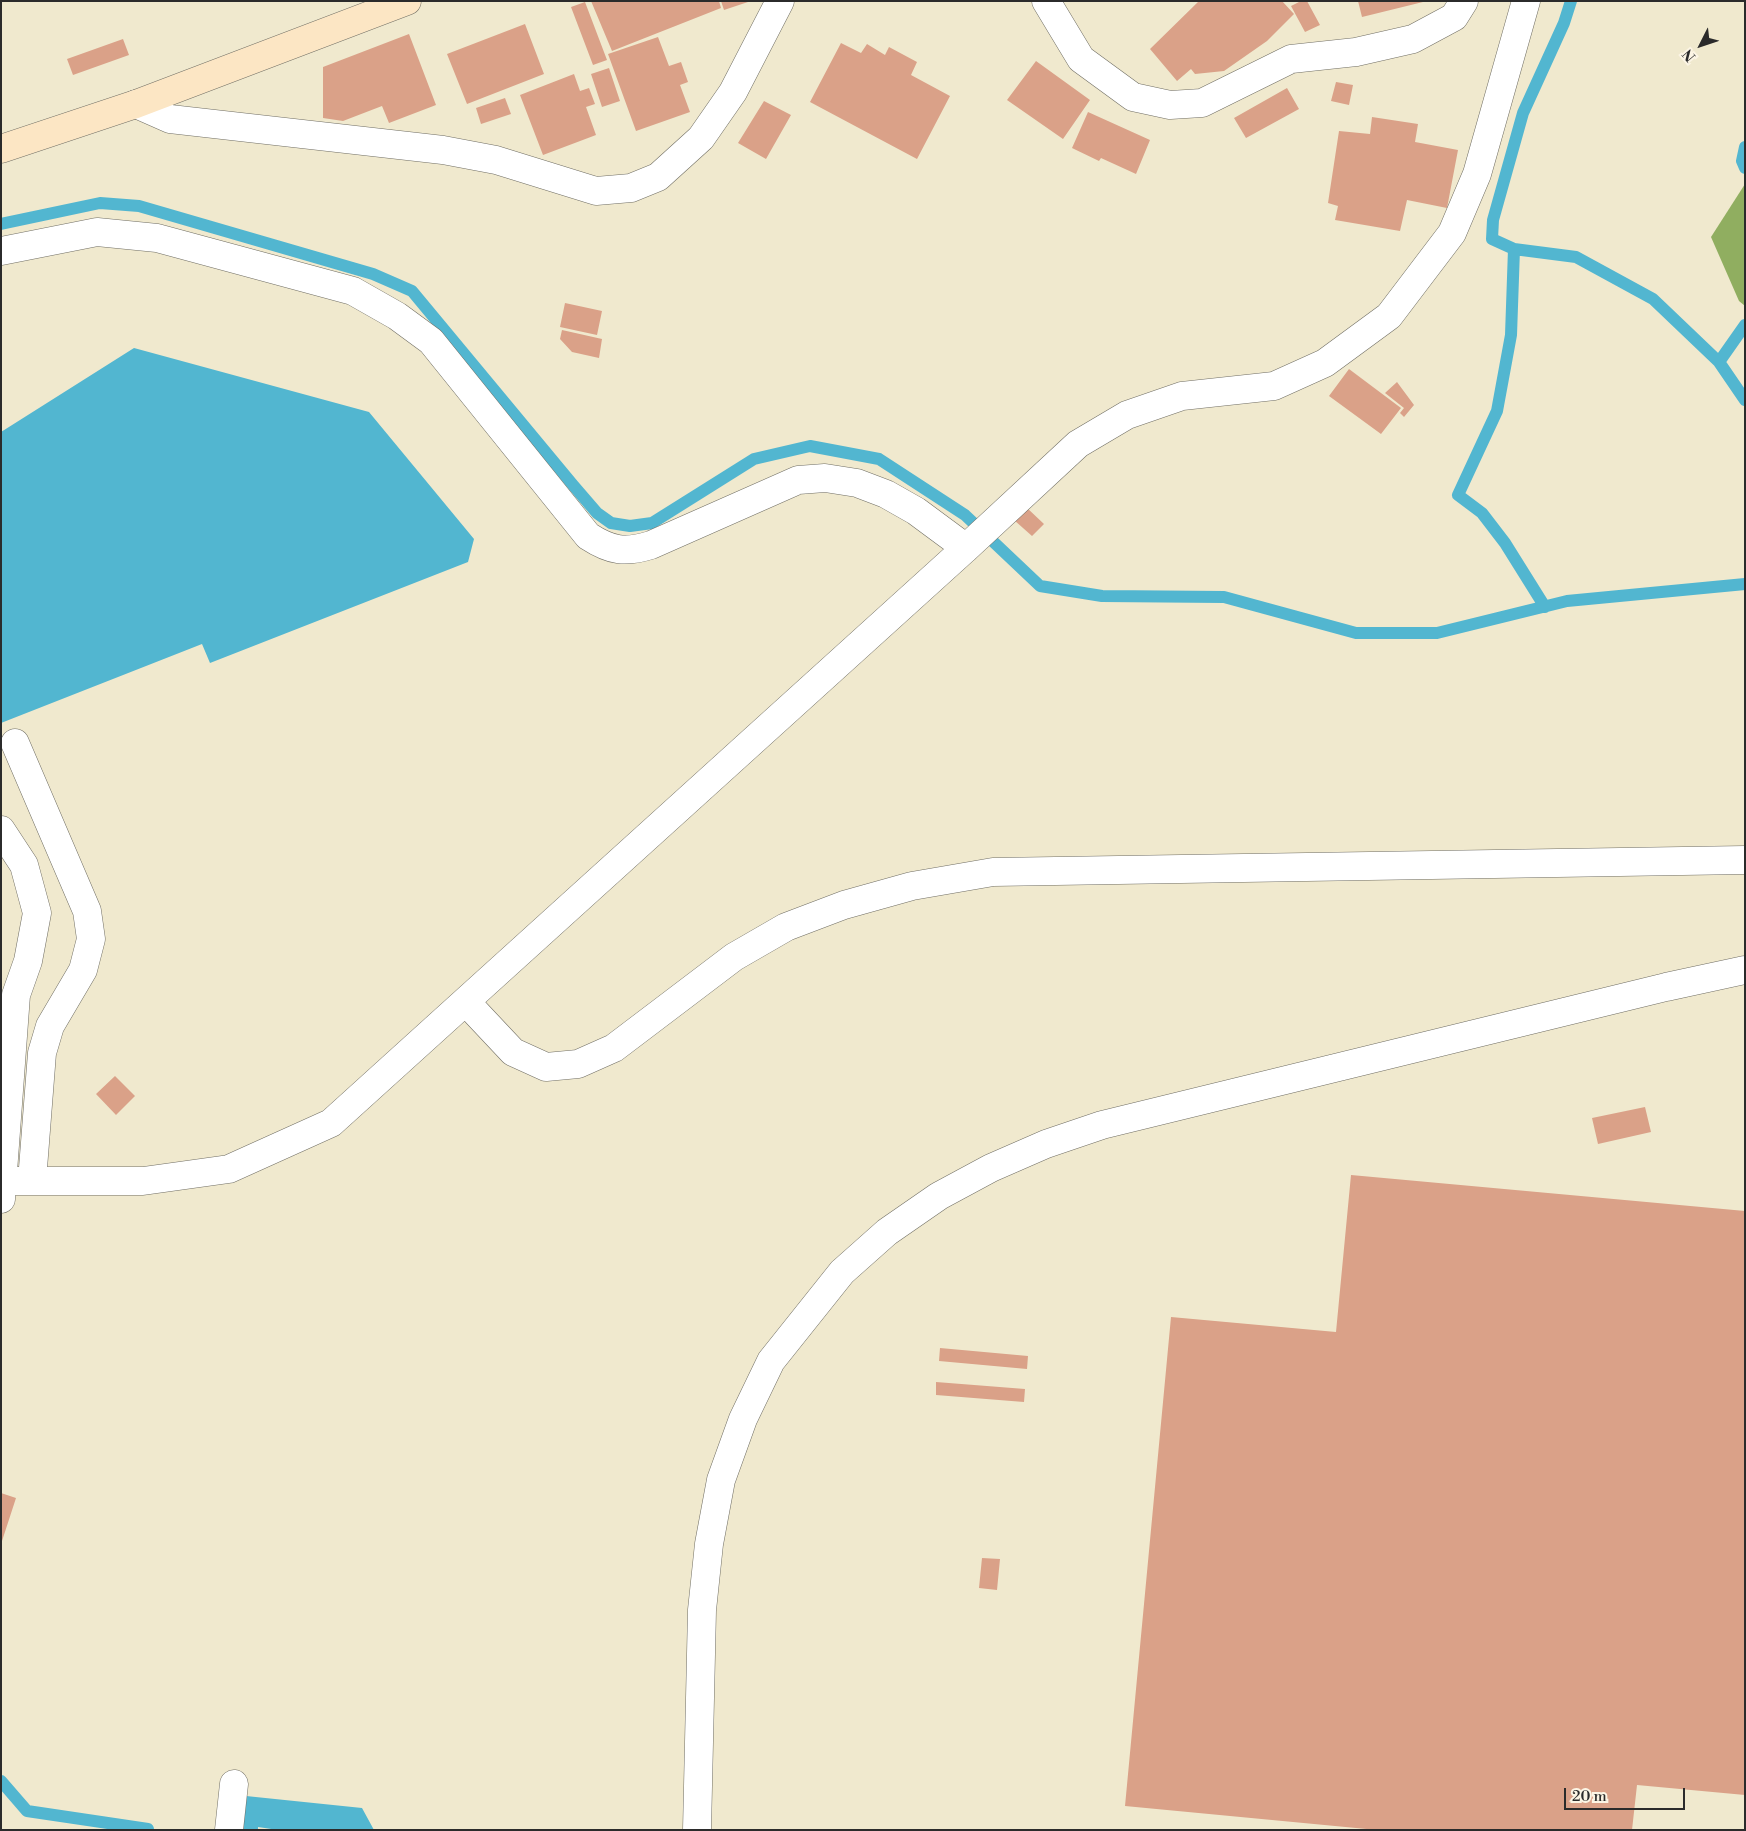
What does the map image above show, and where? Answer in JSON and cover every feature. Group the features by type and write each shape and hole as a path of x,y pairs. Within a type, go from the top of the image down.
{"street":[{"path":"1,149 136,104 407,1"},
{"path":"136,104 170,119 443,150 496,160 596,191 632,188 658,177 701,138 733,92 780,1"},
{"path":"1046,1 1081,59 1133,97 1170,105 1202,103 1291,59 1356,52 1414,40 1454,17 1464,1"},
{"path":"1,830 24,865 37,913 28,961 16,995 2,1190 32,1181 143,1181 229,1169 331,1123 1078,444 1128,415 1182,396 1274,386 1325,363 1389,316 1452,233 1477,174 1526,1"},
{"path":"1,251 97,232 157,238 353,291 397,316 431,341 588,536 602,545 619,550 634,550 651,545 798,480 825,478 857,483 886,494 916,511 980,535"},
{"path":"15,743 87,911 92,939 83,970 50,1026 42,1053 32,1181"},
{"path":"466,1002 513,1052 546,1067 578,1064 614,1048 734,957 786,927 844,905 921,884 993,872 1745,860"},
{"path":"697,1830 702,1610 709,1544 721,1480 743,1419 772,1361 842,1272 887,1232 939,1196 991,1168 1046,1144 1102,1125 1666,987 1745,970"},
{"path":"229,1830 234,1784"}],"green space":[{"path":"1745,184 1745,306 1739,301 1711,237"}],"water":[{"path":"134,348 369,412 474,539 468,562 210,663 202,644 1,723 1,432"},
{"path":"246,1796 362,1808 374,1830 278,1830 258,1827 258,1830 243,1830"}],"building":[{"path":"591,1 719,1 721,8 612,51"},
{"path":"721,1 748,1 748,2 724,10"},
{"path":"1199,1 1282,1 1294,14 1267,41 1224,71 1195,74 1191,69 1177,81 1150,49"},
{"path":"1301,1 1307,1 1320,25 1305,32 1291,6"},
{"path":"1358,1 1423,1 1423,2 1362,17"},
{"path":"585,2 607,60 593,65 571,7"},
{"path":"525,24 544,74 467,104 447,54"},
{"path":"409,34 436,105 389,123 382,106 343,121 323,118 323,67"},
{"path":"658,37 669,66 681,62 688,82 680,85 690,112 636,131 608,54"},
{"path":"123,39 129,55 73,75 67,59"},
{"path":"841,43 861,53 867,44 885,55 889,47 917,62 911,75 950,96 917,159 810,102"},
{"path":"1036,61 1090,100 1063,139 1007,100"},
{"path":"609,68 620,101 602,107 591,74"},
{"path":"574,74 580,91 589,88 595,104 586,107 596,135 543,155 520,95"},
{"path":"1336,82 1353,85 1349,105 1331,101"},
{"path":"1287,88 1299,109 1246,138 1234,118"},
{"path":"505,98 511,114 481,124 476,108"},
{"path":"764,101 791,115 766,159 738,143"},
{"path":"1088,112 1150,140 1136,174 1101,158 1099,161 1072,148"},
{"path":"1372,117 1418,124 1415,142 1458,150 1447,208 1407,200 1400,231 1335,220 1338,206 1328,203 1339,131 1370,134"},
{"path":"565,303 602,311 597,335 560,327"},
{"path":"562,330 602,339 599,358 572,352 560,339"},
{"path":"1349,369 1401,408 1381,434 1329,396"},
{"path":"1397,382 1414,405 1404,417 1400,413 1404,408 1385,393"},
{"path":"1026,507 1044,524 1032,536 1014,520"},
{"path":"115,1076 135,1096 116,1115 96,1094"},
{"path":"1645,1107 1651,1132 1598,1144 1592,1118"},
{"path":"1351,1175 1745,1211 1745,1795 1637,1785 1632,1830 1377,1830 1125,1806 1171,1317 1336,1332"},
{"path":"940,1348 1028,1356 1027,1369 939,1361"},
{"path":"936,1382 1025,1389 1024,1402 936,1395"},
{"path":"1,1493 16,1498 2,1541 1,1541"},
{"path":"982,1558 1000,1559 997,1590 979,1588"}],"waterway":[{"path":"1571,1 1564,23 1523,113 1493,220 1492,239 1514,249 1576,257 1653,299 1719,362 1745,400"},
{"path":"1745,147 1742,161 1745,168"},
{"path":"1,224 100,203 139,206 373,274 412,291 597,513 611,523 630,526 652,523 754,459 810,446 879,459 965,515 1040,586 1102,596 1224,597 1356,633 1437,633 1567,601 1745,584"},
{"path":"1514,249 1511,335 1497,411 1458,495 1482,513 1505,543 1545,607"},
{"path":"1719,362 1745,325"},
{"path":"1,1781 27,1811 148,1829"}]}
